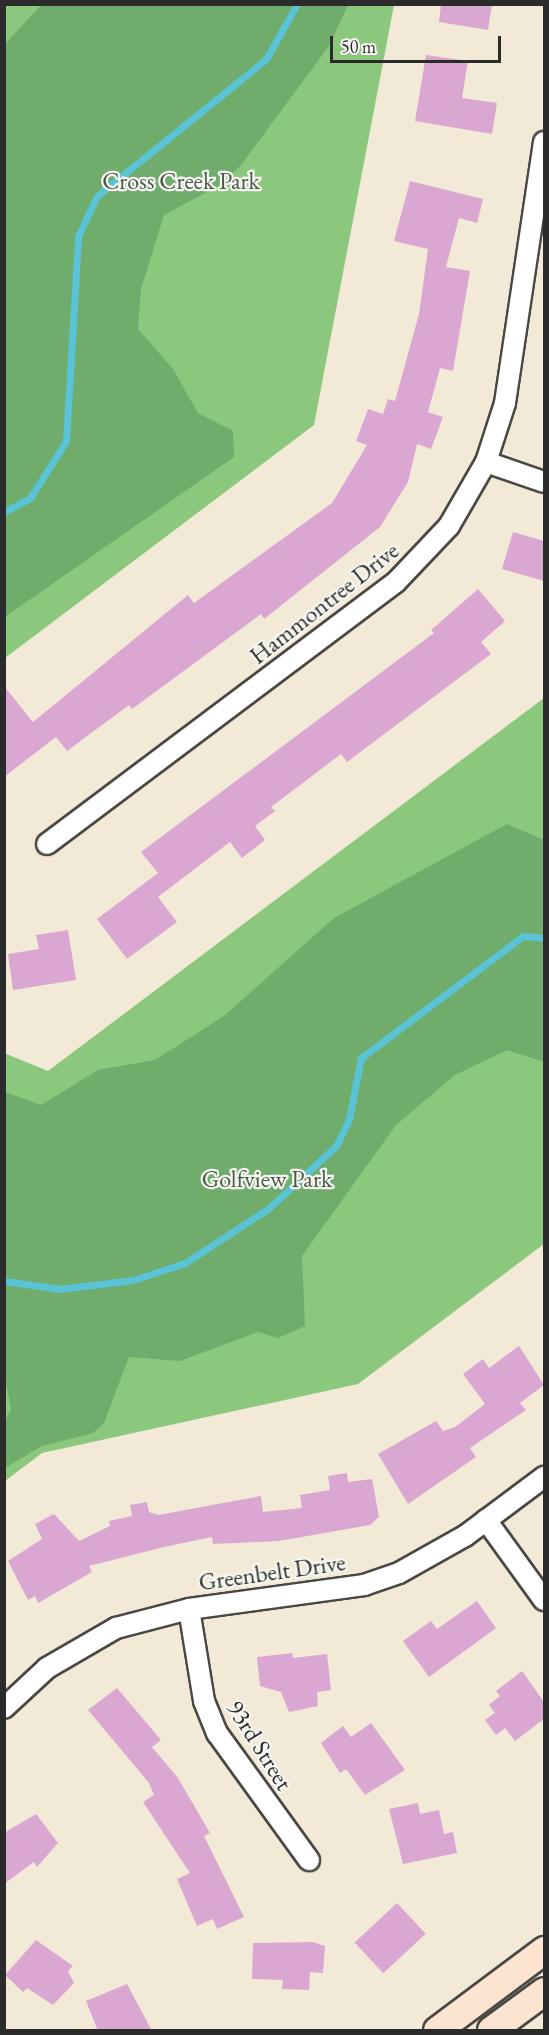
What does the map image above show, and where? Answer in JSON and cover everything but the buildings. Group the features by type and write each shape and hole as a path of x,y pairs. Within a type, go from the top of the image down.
{"main road":[{"path":"437,2031 544,1950"},
{"path":"491,2031 544,1991"}],"street":[{"name":"Hammontree Drive","path":"47,844 396,582 449,526 486,462 505,403 544,142"},
{"path":"486,462 544,482"},
{"name":"Greenbelt Drive","path":"4,1708 79,1646 124,1625 189,1609 364,1585 435,1556 544,1477"},
{"path":"486,1520 544,1600"},
{"name":"93rd Street","path":"189,1609 204,1701 217,1733 309,1860"}],"green space":[{"name":"Cross Creek Park","path":"42,4 348,5 329,46 241,165 222,184 164,215 141,289 138,329 173,369 198,413 233,431 234,457 5,617 5,44"},
{"name":"Cross Creek Park","path":"5,5 394,5 314,425 5,658"},
{"name":"Golfview Park","path":"544,698 544,1244 358,1384 42,1453 5,1481 4,1053 48,1071"},
{"name":"Golfview Park","path":"507,824 544,840 544,1062 507,1050 455,1075 396,1125 302,1256 305,1326 278,1338 258,1332 180,1361 129,1357 104,1423 93,1433 42,1446 5,1468 5,1421 11,1409 4,1372 5,1092 41,1105 98,1070 155,1060 224,1016 334,918"}],"waterway":[{"path":"4,512 30,498 66,441 78,236 97,196 266,59 297,4"},
{"path":"4,1281 60,1289 133,1280 185,1263 269,1208 336,1146 349,1119 361,1058 523,936 544,938"}]}
